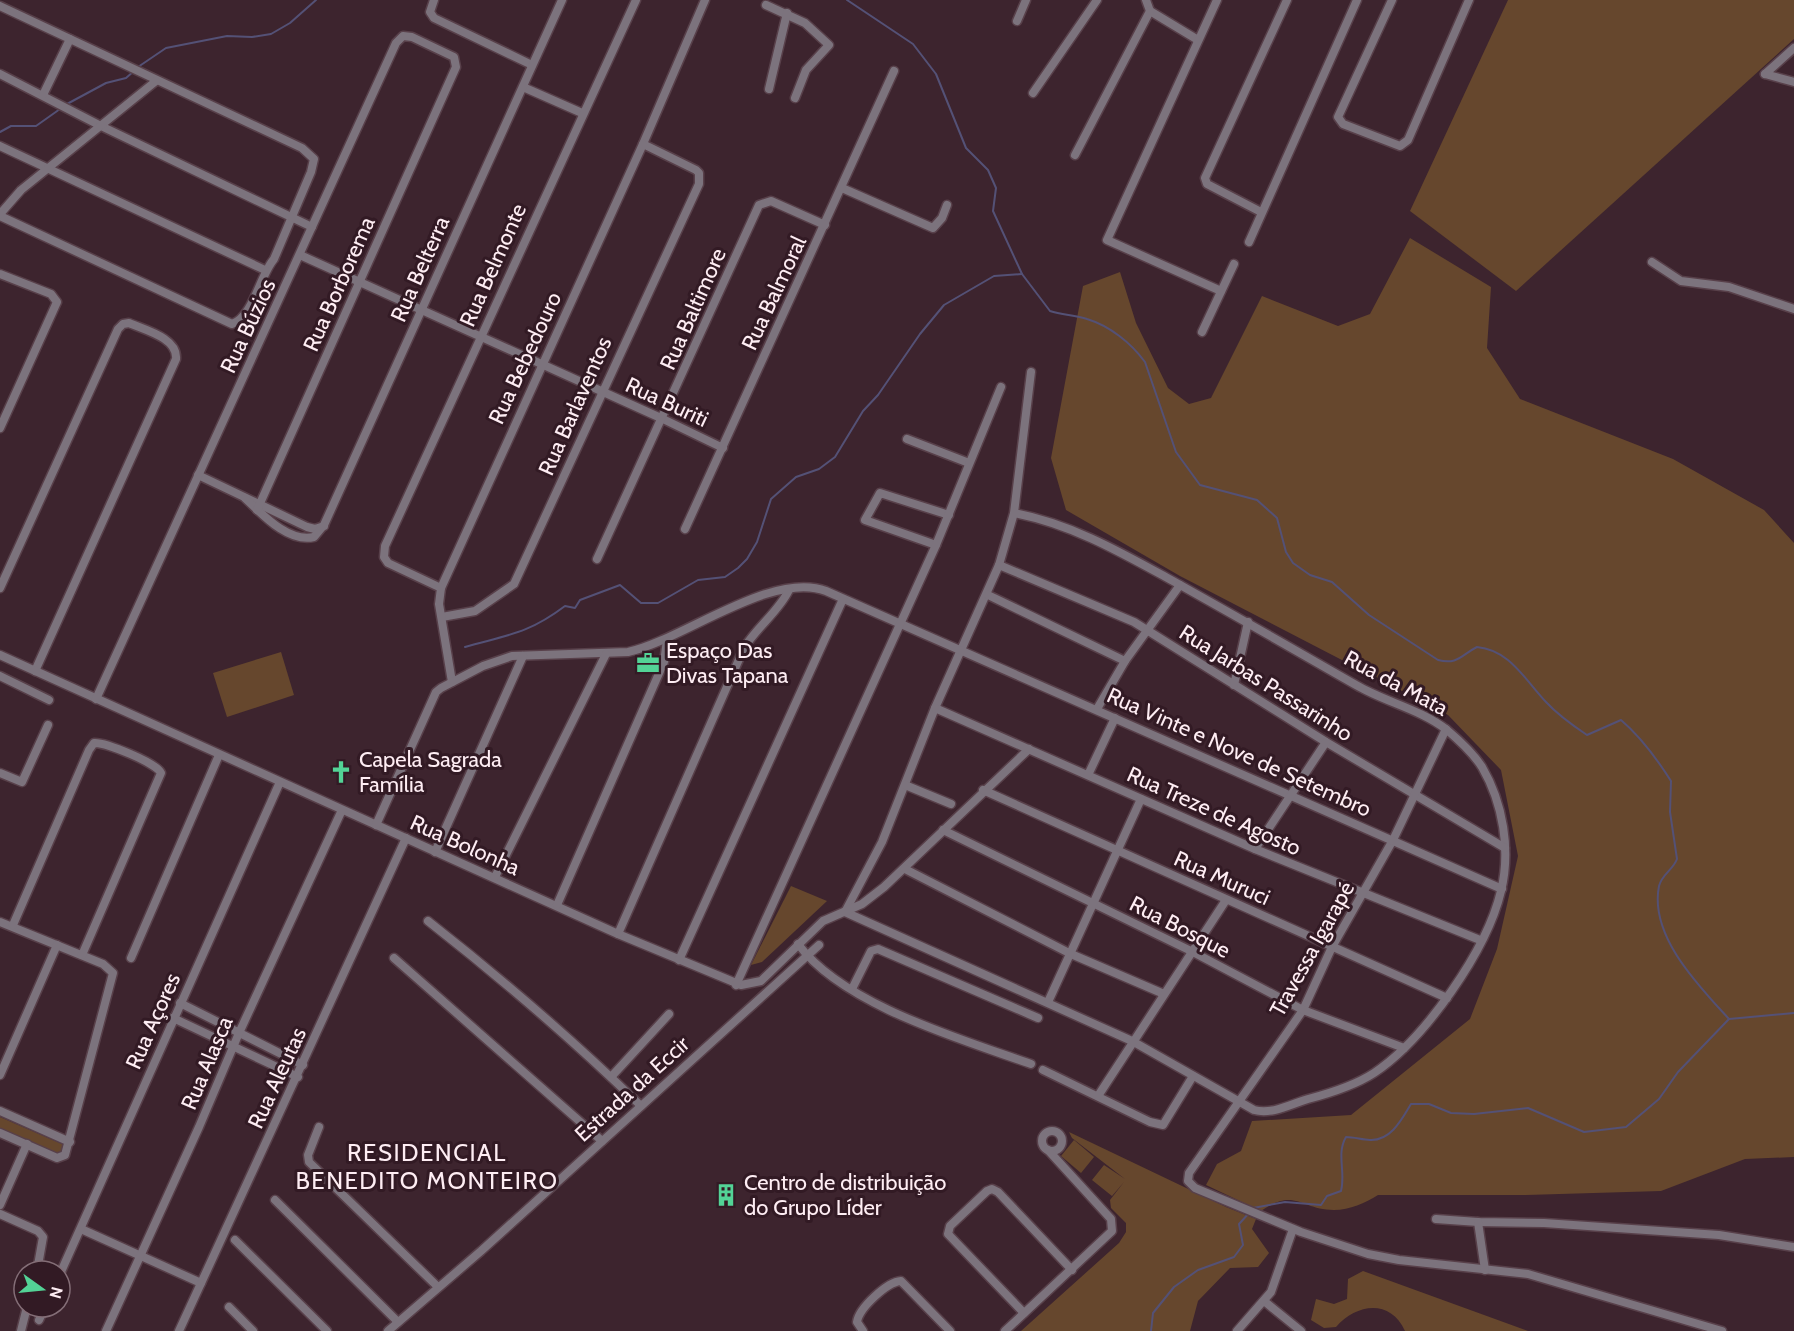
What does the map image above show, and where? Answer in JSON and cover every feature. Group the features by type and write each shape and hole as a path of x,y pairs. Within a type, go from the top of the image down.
{"street":[{"name":"Rua Belterra","path":"324,525 562,0"},
{"name":"Rua Belmonte","path":"441,588 385,561 385,546 636,0"},
{"name":"Rua Bebedouro","path":"441,588 643,144 705,0"},
{"path":"1017,21 1026,0"},
{"path":"1033,93 1097,0"},
{"path":"1146,0 1150,11 1198,40"},
{"path":"1217,0 1107,240 1221,291"},
{"path":"1261,212 1208,184 1205,178 1287,0"},
{"path":"1249,242 1357,0"},
{"path":"1392,0 1338,117 1341,123 1395,144 1405,144 1470,0"},
{"path":"433,3 430,12 434,18 532,65"},
{"path":"766,5 788,13 805,23 828,43 827,49 806,70 795,98"},
{"path":"0,6 302,148 313,156 314,163 274,259 265,270 255,295 242,317 232,324 0,215 21,190 156,81"},
{"path":"1075,155 1150,11"},
{"path":"769,88 788,13"},
{"name":"Rua Búzios","path":"96,699 399,39 412,37 454,57 457,63 453,74"},
{"path":"43,95 70,39"},
{"path":"1794,48 1765,74 1794,82"},
{"name":"Rua Balmoral","path":"685,529 894,71"},
{"path":"0,74 101,126 312,226"},
{"name":"Rua Borborema","path":"259,506 453,74"},
{"path":"523,87 582,114"},
{"name":"Rua Barlaventos","path":"442,617 475,611 514,584 601,391 699,183 699,173 696,170 643,144"},
{"path":"0,146 45,170 265,270"},
{"path":"842,188 933,228 942,218 947,205"},
{"name":"Rua Baltimore","path":"597,559 759,205 771,201 825,225"},
{"name":"Rua Buriti","path":"300,255 663,418 723,448"},
{"path":"1652,262 1681,281 1729,287 1794,309"},
{"path":"1202,332 1234,264"},
{"path":"0,274 51,294 57,302 0,428"},
{"path":"0,588 118,329 123,324 129,323 170,342 177,351 176,359 35,671"},
{"path":"845,912 882,842 935,708 988,595 999,565 1014,513 1031,372"},
{"path":"736,985 936,545 1001,387"},
{"path":"907,439 969,463"},
{"path":"198,475 307,527 315,529 324,525"},
{"path":"936,545 865,520 879,494 889,495 948,515"},
{"path":"259,506 277,526 304,539 314,537 324,525"},
{"name":"Rua da Mata","path":"845,912 1132,1041 1238,1102 1254,1110 1268,1112 1332,1093 1373,1074 1404,1048 1425,1028 1447,998 1495,911 1502,889 1505,848 1501,816 1482,768 1473,754 1446,729 1427,717 1357,685 1096,539 1046,521 1014,513"},
{"name":"Rua Jarbas Passarinho","path":"999,565 1116,613 1415,796 1505,848"},
{"path":"1097,709 1125,661 1180,585"},
{"name":"Rua Vinte e Nove de Setembro","path":"793,589 816,587 1502,889"},
{"path":"441,588 439,604 452,682"},
{"path":"376,825 436,692 452,682 483,666 523,656 628,652 667,640 703,619 793,589"},
{"path":"618,934 744,648 760,624 793,589"},
{"path":"988,595 1125,661"},
{"path":"679,960 843,599"},
{"path":"1234,685 1248,622"},
{"path":"558,905 664,662 667,640"},
{"path":"495,877 606,654"},
{"name":"Rua Bolonha","path":"0,655 736,985 754,984 761,981 798,944"},
{"path":"435,852 523,656"},
{"path":"0,676 49,700"},
{"name":"Rua Treze de Agosto","path":"935,708 1255,849 1480,940"},
{"path":"1088,774 1115,718"},
{"path":"0,773 22,782 48,724"},
{"name":"Travessa Igarapé","path":"1293,1229 1195,1188 1188,1181 1189,1173 1303,1010 1332,947 1393,840 1446,729"},
{"path":"13,925 92,745 100,742 126,753 159,768 160,777 82,956"},
{"path":"1255,849 1326,742"},
{"path":"1029,749 983,790 905,869 862,904 823,921 798,944 807,956 852,989 901,1014 1031,1064"},
{"path":"130,958 219,755"},
{"name":"Rua Açores","path":"67,1259 280,782"},
{"path":"906,785 951,804"},
{"name":"Rua Muruci","path":"983,790 1447,998"},
{"path":"1048,1002 1141,799"},
{"name":"Rua Alasca","path":"106,1331 141,1257 233,1046 342,810"},
{"name":"Rua Bosque","path":"943,830 1191,951 1303,1010 1404,1048"},
{"name":"Rua Aleutas","path":"179,1331 298,1077 406,838"},
{"path":"905,869 1071,954 1164,994"},
{"path":"1098,1096 1226,900"},
{"path":"428,921 470,954 641,1106"},
{"path":"0,922 13,925 103,964 113,973 65,1155 60,1158 0,1133"},
{"path":"0,1075 57,945"},
{"name":"Estrada da Eccir","path":"388,1331 819,945"},
{"path":"852,989 871,951 878,949 1038,1018"},
{"path":"394,958 602,1141"},
{"path":"180,1003 303,1065"},
{"path":"611,1077 669,1014"},
{"path":"173,1018 298,1077"},
{"path":"1043,1070 1150,1122 1163,1125 1193,1076"},
{"path":"0,1111 70,1142"},
{"path":"319,1127 308,1155 309,1162 438,1287"},
{"path":"0,1204 27,1144"},
{"path":"1005,1331 1108,1237 1113,1226 1111,1218 1048,1150"},
{"path":"1024,1313 948,1234 950,1226 987,1191 992,1189 998,1192 1072,1270"},
{"path":"275,1200 398,1322"},
{"path":"0,1214 38,1231 43,1237 39,1259"},
{"path":"1436,1219 1478,1222 1519,1221 1719,1235 1794,1247"},
{"path":"1478,1222 1485,1270"},
{"path":"81,1229 201,1283"},
{"path":"1237,1331 1271,1292 1293,1229 1368,1254 1528,1274 1722,1331"},
{"path":"235,1240 264,1265 327,1331"},
{"path":"863,1331 858,1325 858,1317 892,1282 901,1281 950,1331"},
{"path":"1264,1301 1301,1331"},
{"path":"229,1307 253,1331"}],"shaded area":[{"path":"1508,0 1794,0 1794,39 1516,291 1410,211"},
{"path":"1410,238 1491,287 1487,348 1520,399 1673,459 1764,510 1794,543 1794,1157 1745,1159 1661,1191 1526,1195 1378,1195 1357,1206 1334,1210 1290,1200 1273,1204 1261,1211 1206,1185 1217,1164 1241,1151 1252,1121 1351,1115 1470,1019 1497,949 1518,856 1501,770 1448,715 1180,576 1066,510 1051,458 1083,286 1120,272 1136,323 1168,388 1189,404 1211,398 1262,296 1338,326 1370,314"},
{"path":"281,652 294,695 227,717 213,673"},
{"path":"791,886 827,901 762,962 751,965"},
{"path":"0,1117 62,1144 62,1151 57,1153 0,1128"},
{"path":"1069,1132 1256,1219 1252,1229 1269,1253 1258,1267 1230,1268 1198,1301 1190,1331 1021,1331 1119,1243 1126,1232 1126,1223 1111,1208 1110,1200 1124,1182 1112,1196 1092,1180 1104,1165 1125,1179 1072,1138"},
{"path":"1074,1140 1094,1157 1081,1173 1061,1156"},
{"path":"1363,1271 1528,1331 1405,1331 1399,1320 1391,1313 1372,1308 1353,1313 1336,1327 1324,1328 1311,1320 1316,1299 1334,1304 1347,1299 1348,1279"}],"waterway":[{"path":"138,67 166,48 227,36 252,37 271,34 290,23 316,0"},
{"path":"847,0 913,44 936,74 966,148 988,170 996,188 993,211 1022,274 1050,311 1082,318 1104,326 1127,342 1145,362 1176,452 1200,485 1257,500 1277,518 1286,552 1293,563 1310,575 1332,582 1369,615 1438,660 1455,660 1477,647 1489,649 1516,667 1551,707 1587,735 1621,720 1642,741 1671,781 1670,812 1677,859 1659,886 1658,905 1662,923 1679,959 1729,1019"},
{"path":"67,104 106,83 126,78 134,71"},
{"path":"0,132 11,126 36,126 60,109"},
{"path":"465,647 528,628 540,623 565,606 575,608 580,600 620,585 641,603 658,603 698,580 725,577 747,559 757,542 771,499 796,477 819,469 835,457 863,411 878,395 920,334 944,305 994,276 1022,274"},
{"path":"1253,1208 1285,1202 1321,1205 1327,1196 1341,1191 1341,1157 1346,1137 1370,1140 1384,1137 1395,1128 1411,1104 1429,1104 1451,1113 1474,1114 1528,1108 1584,1132 1626,1127 1659,1099 1678,1072 1729,1019 1794,1013"},
{"path":"1151,1331 1153,1313 1174,1287 1198,1270 1234,1257 1243,1245 1239,1224 1250,1212"}],"place":[{"name":"Espaço Das Divas Tapana","path":"648,663"},
{"name":"Capela Sagrada Família","path":"341,772"},
{"name":"Centro de distribuição do Grupo Líder","path":"726,1195"}],"district":[{"name":"RESIDENCIAL BENEDITO MONTEIRO","path":"427,1166"}]}
